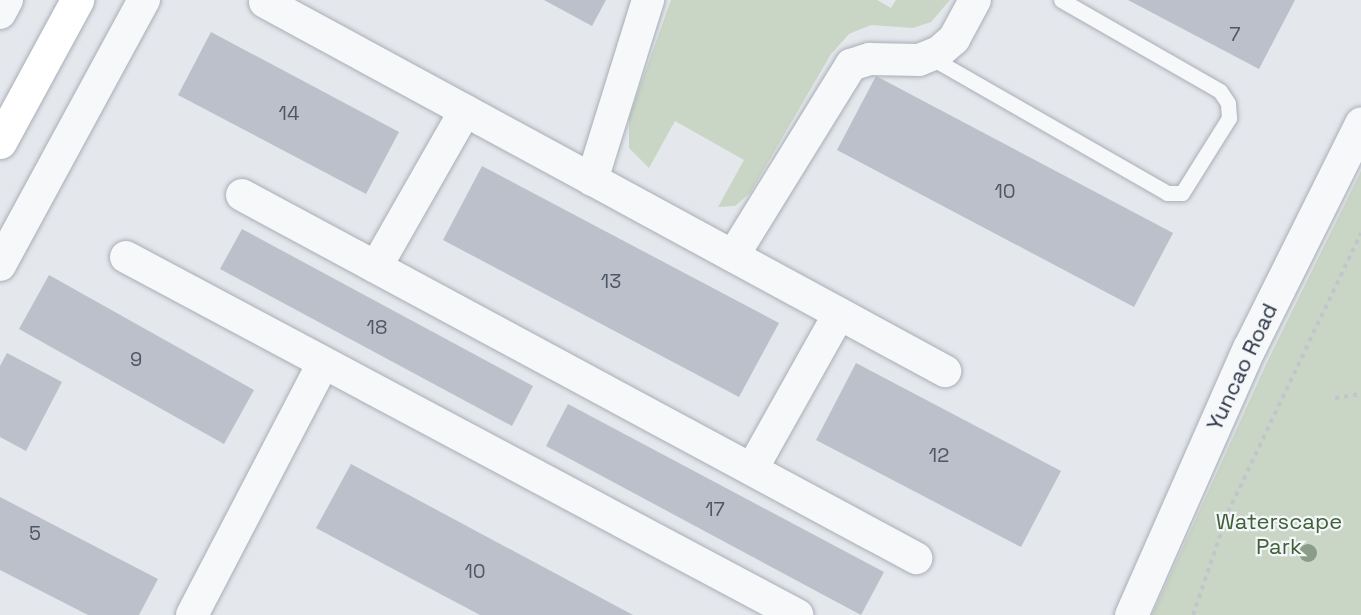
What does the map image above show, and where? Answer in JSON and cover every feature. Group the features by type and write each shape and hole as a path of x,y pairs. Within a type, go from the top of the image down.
{"main road":[{"path":"0,142 77,0"}],"street":[{"path":"0,13 7,0"},
{"path":"0,265 144,0"},
{"path":"592,180 648,0"},
{"path":"733,256 850,65 930,57 954,39 975,0"},
{"path":"265,2 945,371"},
{"path":"376,267 465,111"},
{"name":"Yuncao Road","path":"1131,615 1249,348 1361,123"},
{"path":"242,195 916,558"},
{"path":"126,257 323,363 761,607 797,615"},
{"path":"752,469 839,314"},
{"path":"192,615 323,363"}],"lane":[{"path":"930,57 1167,193 1182,193 1229,117 1228,103 1220,91 1061,0"}],"path":[{"path":"1193,615 1228,512 1361,233"},
{"path":"1335,398 1361,394"}],"green space":[{"path":"671,0 877,0 891,8 896,0 950,0 931,22 913,28 871,25 849,34 831,54 750,193 735,206 718,207 744,160 675,121 649,168 629,148 629,117"},
{"name":"Waterscape Park","path":"1361,171 1361,615 1152,615 1269,358"}],"building":[{"path":"544,0 606,0 592,26"},
{"path":"1128,0 1295,0 1259,69"},
{"path":"211,32 399,132 366,194 178,95"},
{"path":"876,76 1173,233 1134,307 837,150"},
{"path":"482,166 779,323 739,397 443,240"},
{"path":"242,229 533,386 512,426 220,269"},
{"path":"49,275 254,390 224,444 19,329"},
{"path":"7,353 62,382 26,451 0,437 0,366"},
{"path":"856,363 1061,471 1021,547 816,440"},
{"path":"568,404 884,572 861,615 546,446"},
{"path":"351,464 633,615 480,615 316,528"},
{"path":"0,497 158,579 139,615 88,615 0,570"}]}
